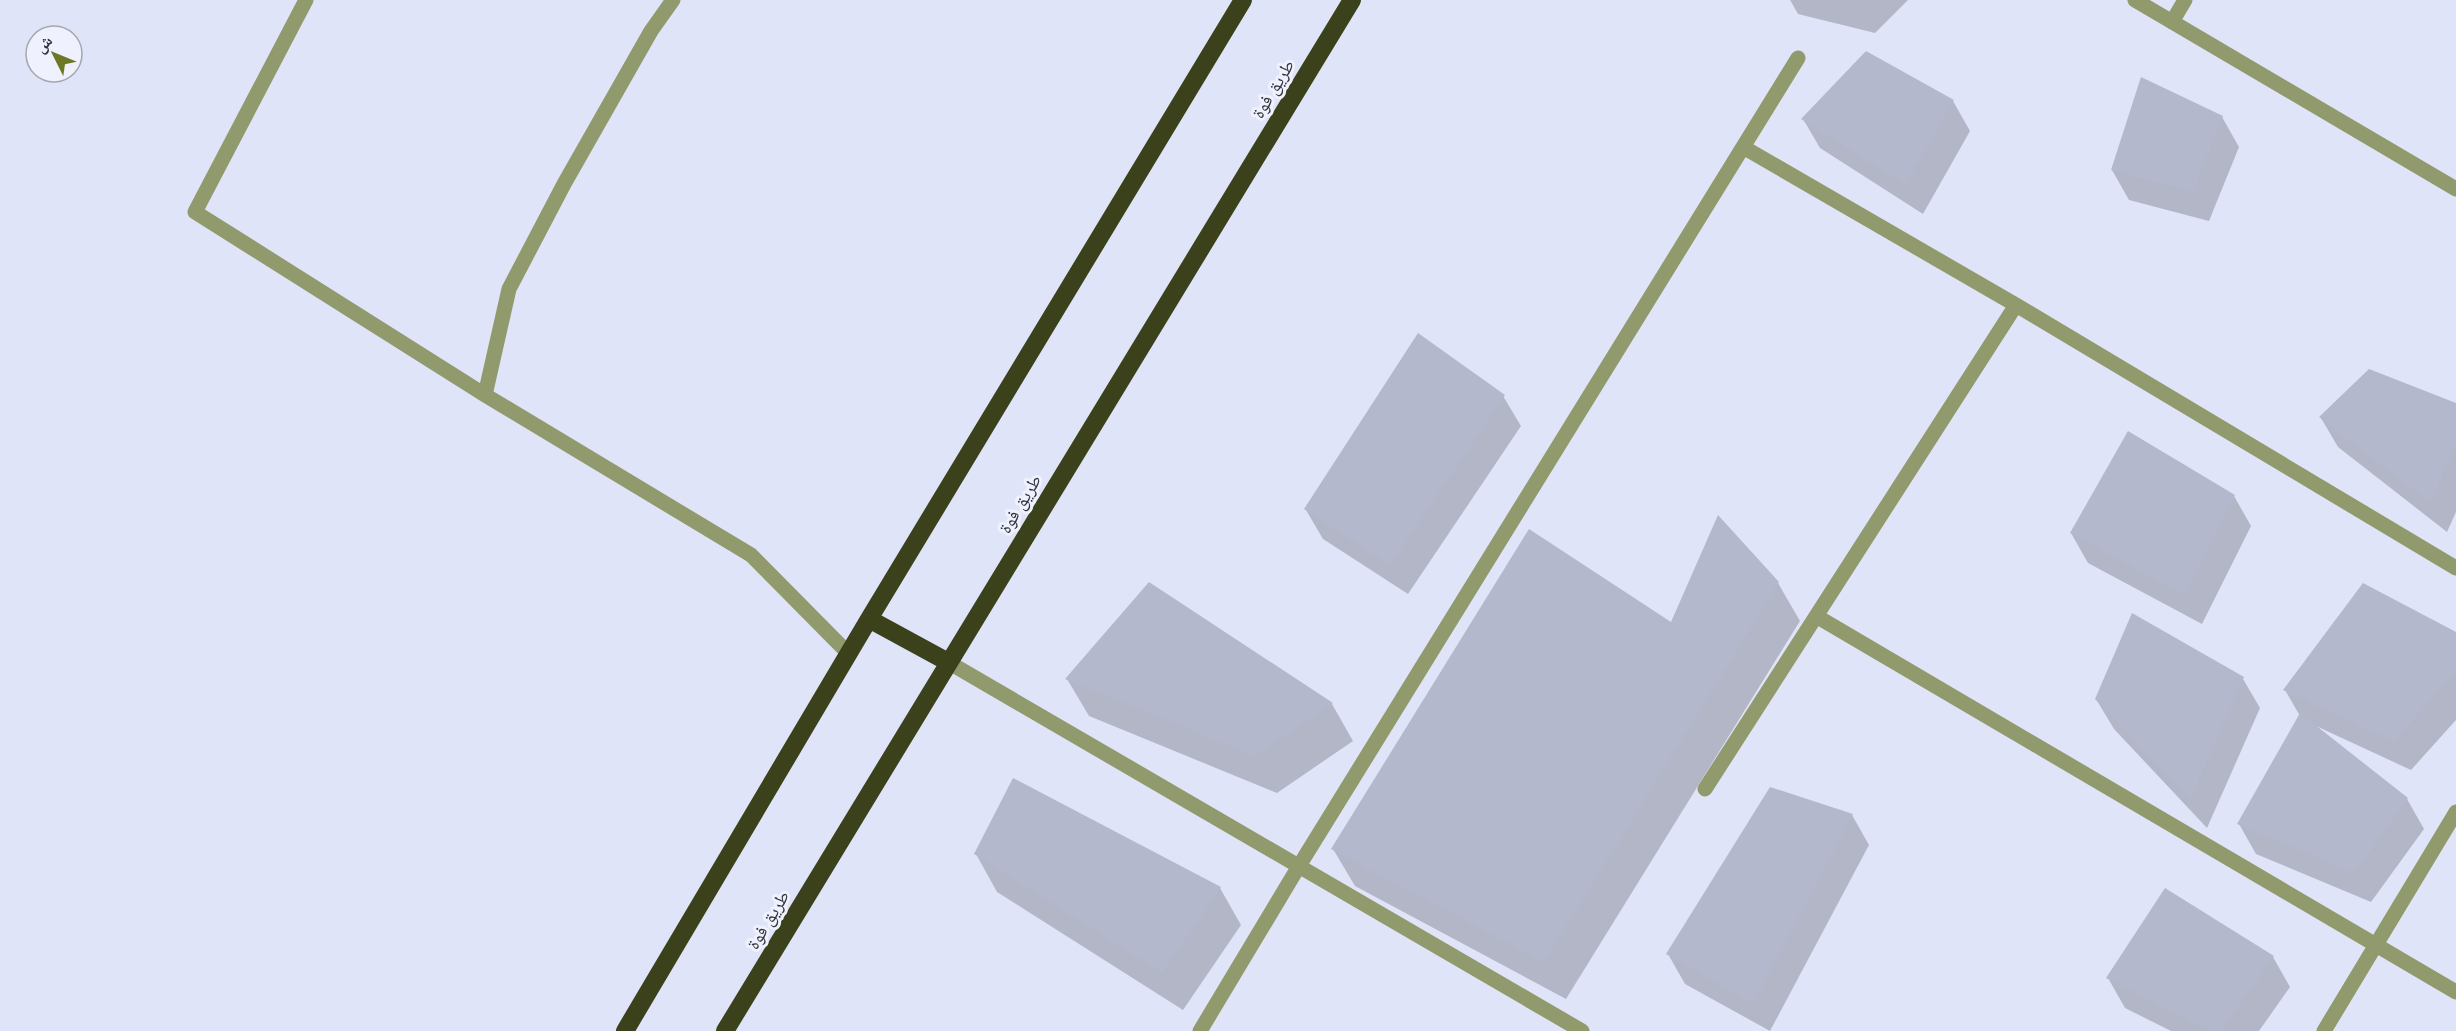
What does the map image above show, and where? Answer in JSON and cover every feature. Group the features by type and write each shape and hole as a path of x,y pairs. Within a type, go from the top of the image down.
{"highway":[{"path":"625,1031 869,619 1243,0"},
{"name":"طريق فوة","path":"725,1031 1352,0"},
{"path":"869,619 948,662"}],"street":[{"path":"306,0 195,212 485,395 751,555 849,654"},
{"path":"485,395 509,289 564,184 645,41 673,0"},
{"path":"2135,0 2456,189"},
{"path":"2172,22 2185,0"},
{"path":"1200,1031 1798,58"},
{"path":"1743,147 2016,305 2456,568"},
{"path":"1705,789 2016,305"},
{"path":"1816,616 2456,992"},
{"path":"948,662 1582,1031"},
{"path":"2324,1031 2456,812"}],"building":[{"path":"1866,51 1954,100 1906,185 1801,119"},
{"path":"2141,77 2223,116 2193,192 2111,170"},
{"path":"1418,333 1505,395 1390,565 1304,509"},
{"path":"2369,369 2456,403 2456,444 2430,503 2319,417"},
{"path":"2128,431 2235,495 2184,595 2070,533"},
{"path":"1718,515 1779,582 1544,962 1331,849 1529,529 1671,622"},
{"path":"1149,582 1333,703 1255,756 1065,679"},
{"path":"2363,583 2456,632 2456,671 2394,741 2283,690"},
{"path":"2132,613 2244,677 2190,799 2095,699"},
{"path":"2300,713 2408,798 2354,873 2237,824"},
{"path":"1013,778 1221,887 1162,973 974,854"},
{"path":"1770,787 1853,814 1753,1003 1666,954"},
{"path":"2165,888 2274,956 2221,1031 2211,1031 2106,978"}]}
